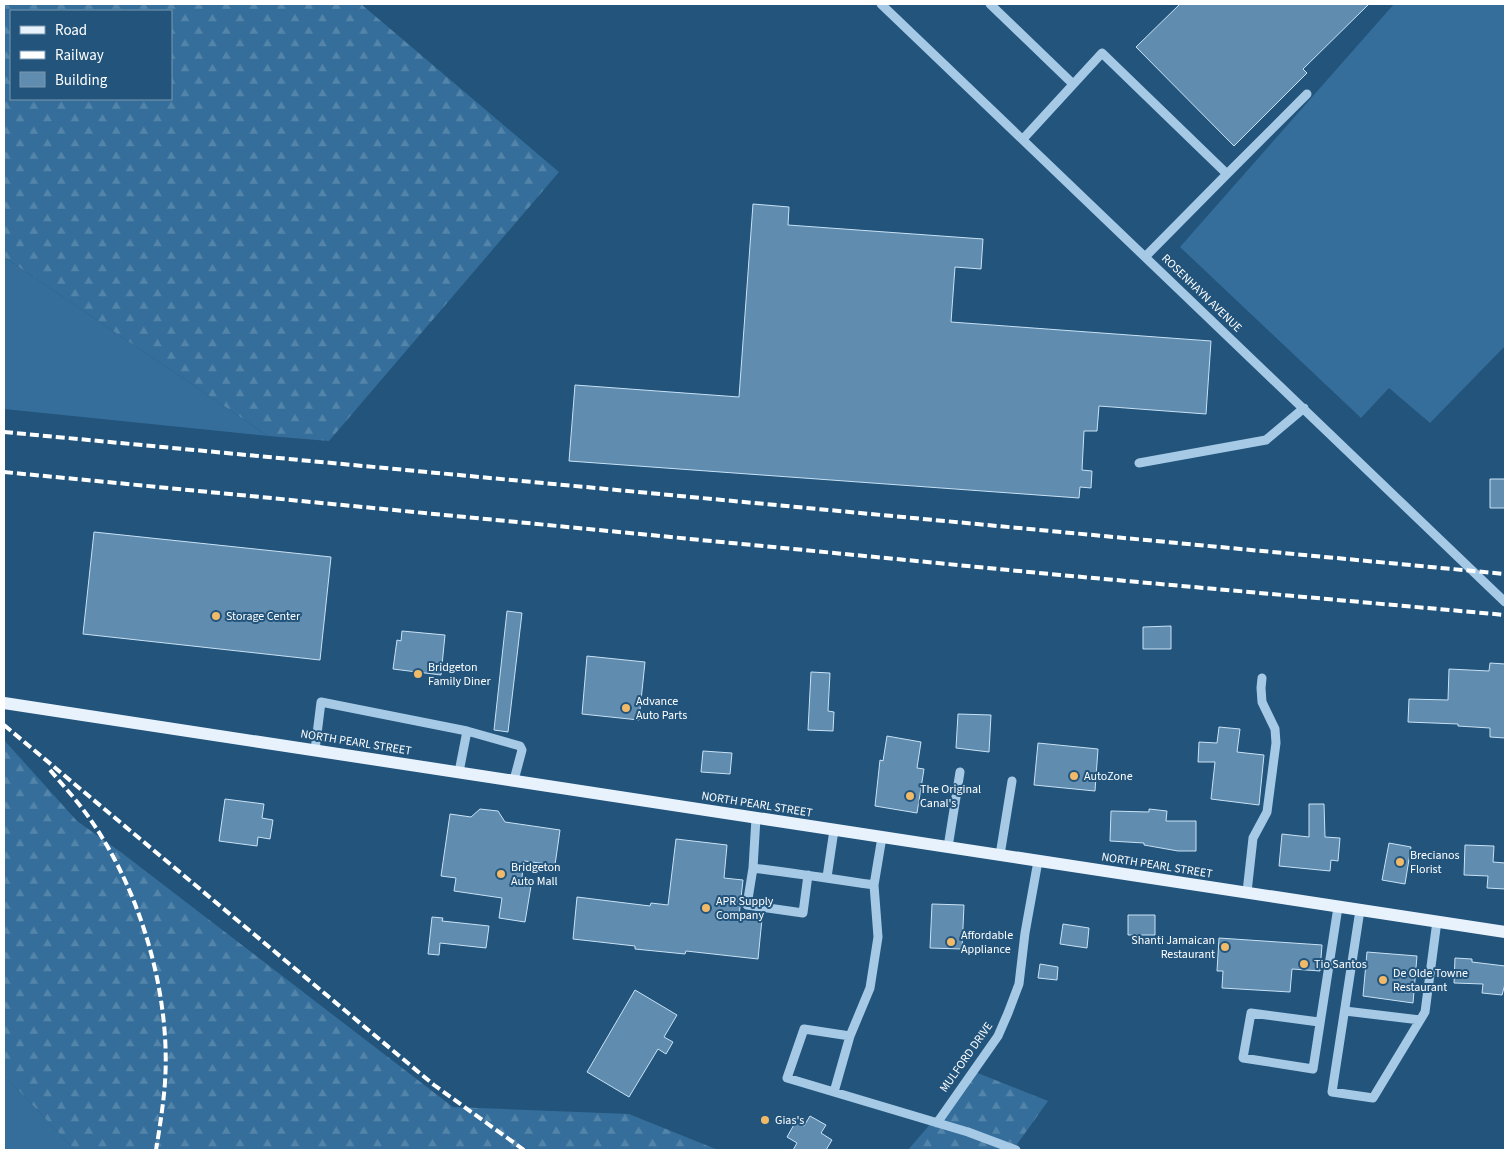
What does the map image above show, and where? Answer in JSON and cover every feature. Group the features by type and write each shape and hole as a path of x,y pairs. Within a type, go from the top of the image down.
{"main road":[{"name":"NORTH PEARL STREET","path":"4,703 1505,932"}],"street":[{"name":"ROSENHAYN AVENUE","path":"882,4 1505,602"},
{"path":"990,4 1073,84"},
{"path":"1023,139 1102,53 1227,174"},
{"path":"1146,256 1307,94"},
{"path":"1139,463 1266,440 1304,408"},
{"path":"1246,892 1253,838 1267,812 1276,743 1275,729 1262,702 1262,678"},
{"path":"315,750 321,702 467,731 520,746 522,750 514,780"},
{"path":"459,772 467,731"},
{"path":"948,847 960,772"},
{"path":"1000,855 1012,781"},
{"path":"756,818 753,868 747,905 802,913 808,875"},
{"path":"827,878 834,830"},
{"path":"834,1092 850,1036 870,988 878,937 874,885 882,837"},
{"name":"MULFORD DRIVE","path":"938,1123 998,1036 1008,1013 1019,984 1025,933 1038,861"},
{"path":"753,868 874,885"},
{"path":"1319,1022 1251,1013 1243,1058 1313,1069 1338,906"},
{"path":"1360,910 1332,1092 1374,1098 1424,1012 1437,921"},
{"path":"1345,1011 1420,1020"},
{"path":"850,1036 804,1029 787,1078 938,1123 1016,1150"}],"green space":[{"path":"5,4 361,4 559,172 329,441 268,436 4,257"},
{"path":"1394,4 1505,4 1505,346 1430,423 1389,388 1361,418 1180,247"},
{"path":"4,257 268,436 4,409"},
{"path":"4,740 77,821 122,853 453,1107 629,1114 718,1150 75,1150 4,1075"},
{"path":"975,1072 1048,1101 1013,1150 908,1150"},
{"path":"4,1075 75,1150 4,1150"}],"building":[{"path":"1180,4 1369,4 1303,69 1307,73 1234,146 1136,47"},
{"path":"753,204 789,207 788,225 983,239 981,269 955,267 951,322 1211,341 1206,414 1099,406 1097,431 1084,431 1082,470 1092,471 1091,488 1080,487 1079,498 569,461 575,385 739,397"},
{"path":"1490,479 1505,479 1505,508 1490,508"},
{"path":"94,532 331,557 320,660 83,634"},
{"path":"507,611 522,613 508,732 494,730"},
{"path":"1171,626 1171,649 1143,649 1143,627"},
{"path":"402,631 445,635 441,675 393,669 397,640 401,641"},
{"path":"587,656 645,662 639,720 582,714"},
{"path":"1490,663 1505,664 1505,738 1490,737 1490,728 1458,726 1458,724 1408,722 1409,699 1448,700 1449,669 1489,671"},
{"path":"811,672 830,673 828,711 834,712 833,731 808,730"},
{"path":"958,714 991,715 989,752 956,748"},
{"path":"1219,727 1240,729 1237,752 1264,755 1259,805 1211,799 1215,762 1198,762 1199,742 1217,743"},
{"path":"887,736 921,742 917,768 924,769 917,813 875,806 880,760 883,761"},
{"path":"1038,743 1098,749 1095,791 1034,785"},
{"path":"703,751 732,753 730,774 701,772"},
{"path":"225,799 264,804 262,818 273,820 270,839 258,837 257,846 219,841"},
{"path":"1309,804 1324,804 1325,837 1340,838 1338,861 1331,860 1330,871 1279,866 1282,834 1309,837"},
{"path":"480,809 498,811 505,822 560,830 555,865 524,861 521,885 531,886 525,922 499,918 502,898 454,891 456,878 441,876 450,814 471,817"},
{"path":"1149,809 1167,811 1166,821 1196,821 1196,851 1178,851 1144,845 1144,843 1110,841 1111,811 1149,812"},
{"path":"676,839 727,845 724,878 743,880 739,916 762,919 758,959 686,951 685,954 635,949 635,946 573,939 577,897 650,906 651,903 668,905"},
{"path":"1389,843 1411,847 1405,884 1382,880"},
{"path":"1465,845 1494,846 1493,862 1505,863 1505,889 1487,888 1488,876 1464,875"},
{"path":"932,904 964,905 962,949 930,948"},
{"path":"1128,915 1155,915 1155,935 1128,935"},
{"path":"432,917 443,918 442,921 489,926 486,948 440,943 439,955 428,954"},
{"path":"1063,924 1089,928 1087,948 1060,944"},
{"path":"1219,938 1322,945 1320,971 1292,969 1290,992 1222,988 1223,971 1217,971"},
{"path":"1367,952 1417,956 1413,1003 1363,996"},
{"path":"1455,958 1472,959 1472,962 1505,966 1505,984 1502,995 1482,993 1483,984 1454,983"},
{"path":"1040,964 1058,967 1057,980 1038,978"},
{"path":"635,990 677,1015 664,1037 673,1042 666,1054 658,1049 629,1097 587,1072"},
{"path":"810,1116 826,1125 821,1133 832,1140 826,1150 793,1150 797,1143 787,1137 796,1121 804,1126"}],"railway":[{"path":"4,432 1505,574"},
{"path":"4,472 1060,575 1505,615"},
{"path":"4,725 434,1085 524,1150"},
{"path":"50,770 82,808 103,838 121,871 136,907 148,944 158,982 164,1020 166,1058 164,1094 156,1150"}],"place":[{"name":"Storage Center","path":"216,616"},
{"name":"Bridgeton Family Diner","path":"418,674"},
{"name":"Advance Auto Parts","path":"626,708"},
{"name":"AutoZone","path":"1074,776"},
{"name":"The Original Canal's","path":"910,796"},
{"name":"Brecianos Florist","path":"1400,862"},
{"name":"Bridgeton Auto Mall","path":"501,874"},
{"name":"APR Supply Company","path":"706,908"},
{"name":"Affordable Appliance","path":"951,942"},
{"name":"Shanti Jamaican Restaurant","path":"1225,947"},
{"name":"Tio Santos","path":"1304,964"},
{"name":"De Olde Towne Restaurant","path":"1383,980"},
{"name":"Gias's","path":"765,1120"}]}
